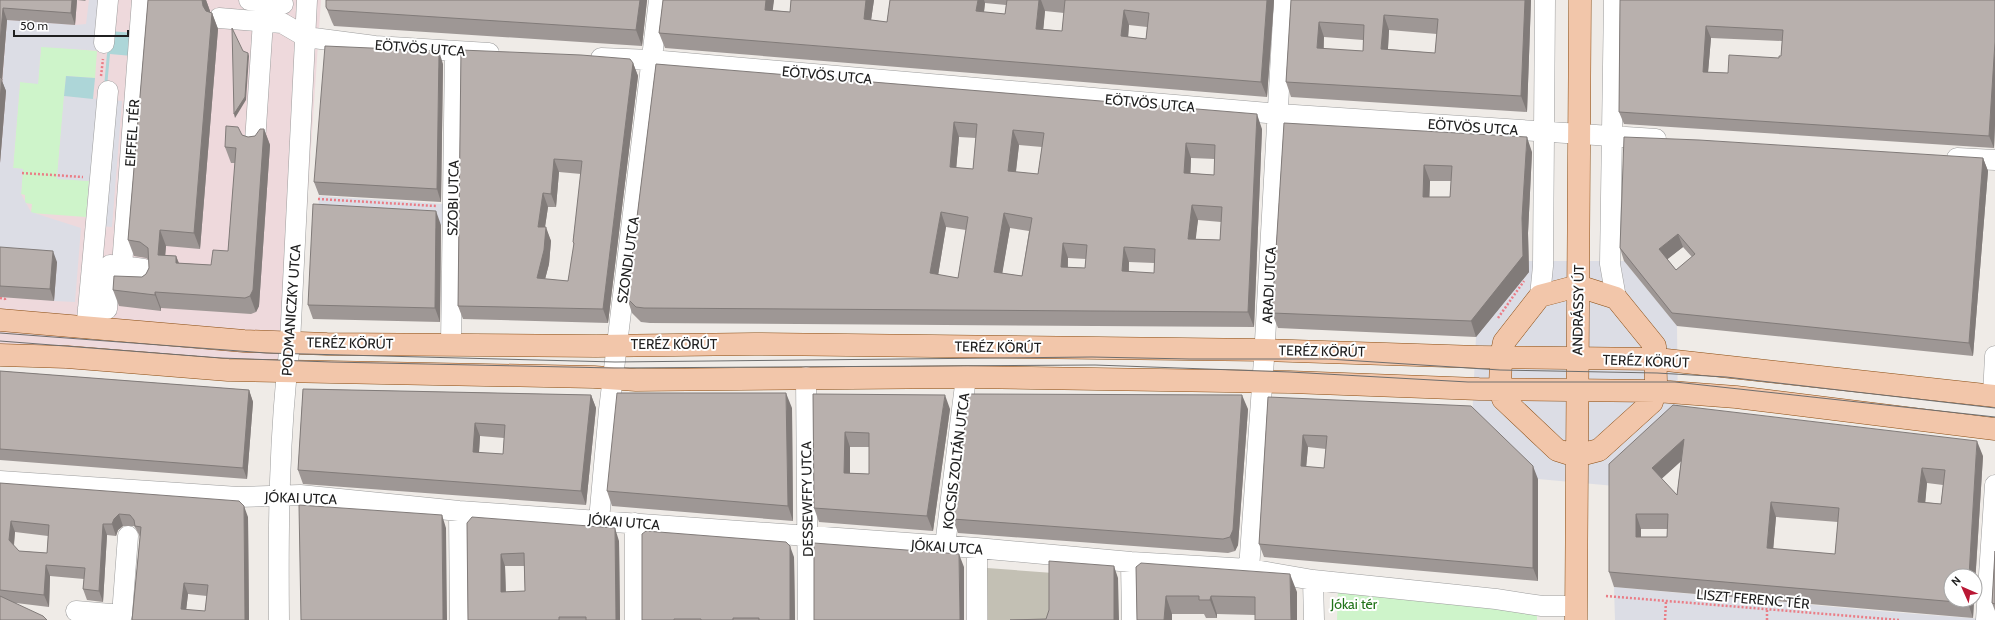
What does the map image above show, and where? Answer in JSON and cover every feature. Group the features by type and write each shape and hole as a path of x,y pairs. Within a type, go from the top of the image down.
{"main road":[{"name":"ANDRÁSSY ÚT","path":"1576,613 1580,0"},
{"path":"1578,286 1616,298 1655,346 1657,360 1656,391 1652,402 1599,450 1576,456 1557,450 1503,399 1500,389 1500,357 1504,342 1540,296 1578,286"},
{"name":"TERÉZ KÖRÚT","path":"2,311 86,329 290,343 617,345 754,344 1265,350 1657,360 1994,395"},
{"path":"0,355 52,356 228,370 613,378 636,380 806,377 966,377 1262,382 1578,391 1656,391 1736,397 1995,429"}],"street":[{"path":"104,43 108,0"},
{"name":"EIFFEL TÉR","path":"88,308 107,309 116,273 142,0"},
{"path":"249,0 283,4"},
{"name":"PODMANICZKY UTCA","path":"280,620 278,533 281,495 284,402 290,343 307,0"},
{"name":"SZONDI UTCA","path":"599,520 613,378 659,0"},
{"name":"ARADI UTCA","path":"1248,569 1265,350 1284,0"},
{"path":"1540,296 1543,266 1545,0"},
{"path":"1614,0 1610,264 1616,298"},
{"path":"219,18 282,22 306,37"},
{"path":"255,142 263,21"},
{"name":"EÖTVÖS UTCA","path":"306,37 375,46 510,54"},
{"name":"SZOBI UTCA","path":"452,344 442,211 455,51"},
{"name":"EÖTVÖS UTCA","path":"580,57 651,60 1278,114 1579,135 1674,140"},
{"name":"EIFFEL TÉR","path":"86,329 108,92"},
{"path":"1940,157 1995,160"},
{"path":"297,205 318,203"},
{"path":"116,273 144,269 145,276"},
{"path":"1994,395 1995,356"},
{"name":"DESSEWFFY UTCA","path":"806,377 808,620"},
{"name":"KOCSIS ZOLTÁN UTCA","path":"945,546 966,377"},
{"name":"JÓKAI UTCA","path":"0,481 131,497 238,497 281,495 459,511 977,548 1131,562 1248,569"},
{"path":"1986,620 1995,485"},
{"path":"459,511 460,620"},
{"path":"635,620 636,523"},
{"path":"76,610 122,615 128,536"},
{"path":"977,548 977,620"},
{"path":"1131,562 1132,620"},
{"path":"1248,569 1313,580 1496,598 1576,613"},
{"path":"1313,580 1314,620"}],"path":[{"path":"104,43 99,91 108,92"},
{"path":"22,173 100,179"},
{"path":"318,203 383,203 442,211"},
{"path":"383,203 383,210"},
{"path":"1494,322 1525,279"},
{"path":"0,298 5,299 2,311"},
{"name":"LISZT FERENC TÉR","path":"1606,596 1899,620"},
{"path":"1665,620 1666,602"},
{"path":"1767,610 1767,620"}],"shaded area":[{"path":"3,0 321,0 295,383 0,365 0,24"},
{"path":"89,0 108,0 104,51 41,47 38,84 20,82 13,168 23,169 21,194 31,212 81,228 75,302 54,301 57,262 0,258 0,163 6,92 2,88 7,20 75,25 86,24"},
{"path":"64,96 122,101 112,227 86,225 89,181 57,179"},
{"path":"319,196 445,204 445,225 318,218"},
{"path":"1528,261 1624,261 1677,326 1678,420 1615,486 1538,479 1472,419 1476,337 1529,272"},
{"path":"987,568 1053,573 1054,620 988,620"},
{"path":"1614,587 1879,611 1995,620 1615,620"}],"green space":[{"path":"41,46 97,51 95,78 66,76 57,178 89,181 86,217 31,213 32,204 25,203 25,195 21,194 23,169 13,168 20,82 38,83"},
{"name":"Jókai tér","path":"1338,587 1537,601 1537,620 1337,620"}],"water":[{"path":"109,31 135,33 132,56 110,54 107,87 104,87"},
{"path":"66,76 95,78 93,99 64,96"}],"building":[{"path":"0,0 72,0 71,13 3,8 0,43"},
{"path":"148,0 202,0 206,11 212,13 194,233 160,230 158,255 176,256 176,263 211,265 213,250 228,251 236,148 225,147 226,126 238,127 242,135 248,137 255,136 260,129 264,129 253,290 250,296 245,298 155,292 155,295 113,290 114,276 142,277 146,274 149,268 148,248 140,242 128,240"},
{"path":"326,0 640,0 636,30 328,10 326,7"},
{"path":"663,0 766,0 765,10 790,12 791,0 866,0 864,19 887,22 890,0 978,0 976,11 1005,14 1007,0 1039,0 1036,29 1062,31 1065,0 1267,0 1261,82 659,33","holes":["1124,10 1149,13 1146,39 1121,36"]},
{"path":"1291,0 1525,0 1521,96 1286,82","holes":["1384,15 1438,19 1435,53 1381,49","1319,22 1364,25 1363,51 1317,48"]},
{"path":"1620,0 1995,0 1995,42 1989,136 1619,112","holes":["1706,26 1783,30 1781,56 1779,56 1779,58 1729,55 1728,73 1703,72"]},
{"path":"232,28 243,51 248,53 245,97 234,114"},
{"path":"325,46 439,51 437,189 314,182"},
{"path":"461,50 581,55 630,59 633,63 603,309 458,306","holes":["554,159 582,161 574,243 568,281 537,278 544,250 546,227 538,227 543,193 551,194"]},
{"path":"656,64 1257,114 1248,312 644,308 636,307 627,298","holes":["954,122 977,124 973,169 950,167","1013,130 1044,133 1038,174 1008,171","1186,143 1215,145 1214,175 1184,173","1192,205 1222,207 1220,240 1188,239","941,212 968,217 958,278 930,273","1004,213 1032,218 1022,276 994,272","1063,243 1087,245 1085,268 1061,267","1124,247 1155,249 1154,273 1122,271"]},
{"path":"0,77 2,79 0,100"},
{"path":"1284,123 1527,137 1522,218 1523,256 1471,321 1272,313","holes":["1424,165 1452,166 1450,197 1423,197"]},
{"path":"1624,137 1699,140 1983,158 1969,343 1672,313 1620,248","holes":["1678,234 1695,254 1676,270 1659,249"]},
{"path":"313,204 436,211 435,308 308,305"},
{"path":"0,247 53,251 50,289 0,286"},
{"path":"0,371 249,390 243,468 0,449"},
{"path":"303,389 591,395 581,491 298,470","holes":["475,423 505,425 503,454 473,452"]},
{"path":"617,393 786,393 788,506 607,491"},
{"path":"813,394 945,395 927,516 814,508","holes":["845,432 869,433 869,474 844,473"]},
{"path":"969,394 1242,395 1233,530 1230,537 1223,539 953,519"},
{"path":"1268,397 1471,406 1533,466 1533,568 1259,544","holes":["1303,435 1327,436 1324,468 1301,466"]},
{"path":"1673,405 1977,441 1969,568 1943,568 1943,601 1609,572 1609,464","holes":["1684,439 1677,495 1652,468","1922,468 1945,470 1941,504 1918,502","1771,502 1839,508 1835,554 1767,548","1636,514 1668,514 1667,537 1636,537"]},
{"path":"0,483 239,501 244,506 245,620 132,620 141,527 135,526 134,520 130,515 119,514 114,519 112,524 103,524 99,591 83,589 85,568 46,565 44,595 0,590","holes":["11,521 49,525 47,553 19,551 9,540","184,583 208,585 205,611 181,609"]},
{"path":"299,505 442,515 443,620 301,620"},
{"path":"472,517 615,528 616,620 586,620 586,617 559,617 559,620 468,620 467,523","holes":["524,553 525,591 501,592 501,554"]},
{"path":"646,531 786,542 790,546 790,620 733,618 733,620 642,620 642,534"},
{"path":"814,543 959,554 960,620 814,620"},
{"path":"1995,551 1995,604 1992,603"},
{"path":"1049,561 1114,566 1114,620 1010,620 1046,619 1049,610"},
{"path":"1141,563 1290,574 1291,620 1255,620 1255,597 1211,596 1210,600 1199,600 1199,596 1166,596 1164,620 1137,620 1136,567"},
{"path":"0,596 43,616 47,620 0,620"}],"tram line":[{"path":"0,333 266,353 615,362 1092,357 1328,359 1500,370 1657,373 1726,377 1995,408"},
{"path":"0,341 221,358 331,362 614,368 1095,365 1290,372 1468,382 1675,382 1995,417"}]}
